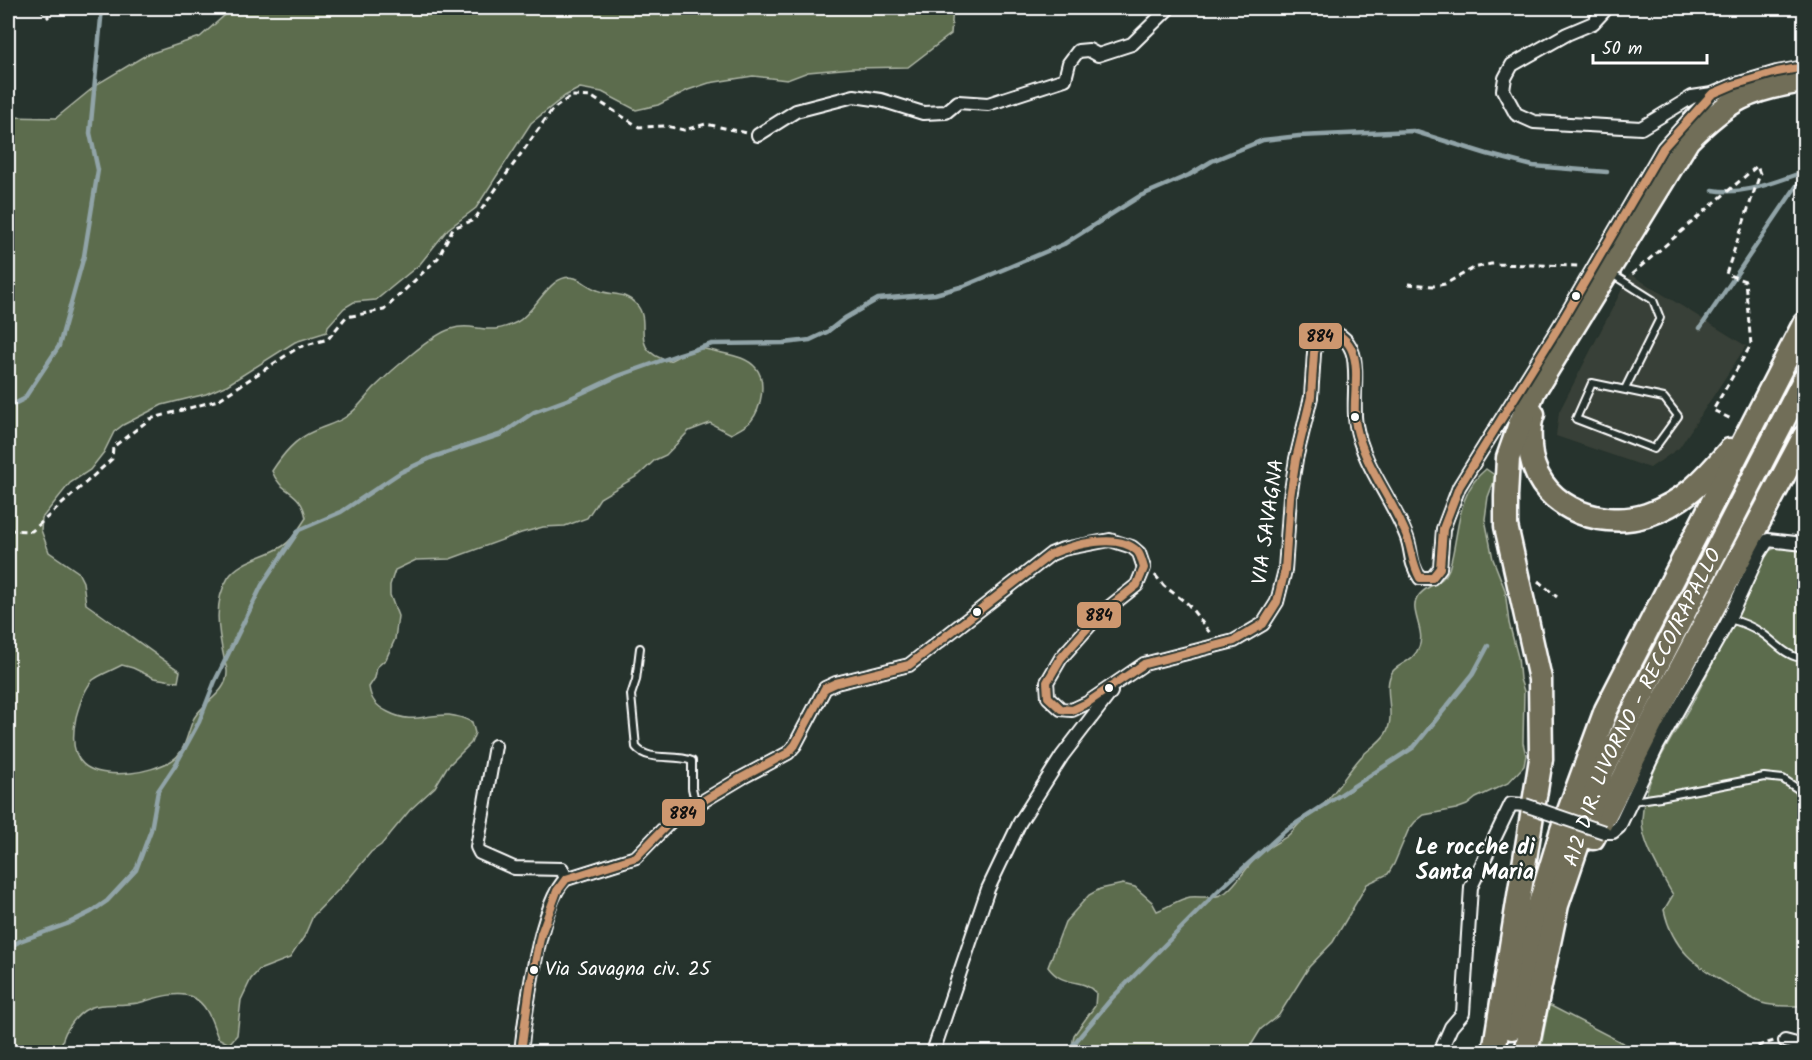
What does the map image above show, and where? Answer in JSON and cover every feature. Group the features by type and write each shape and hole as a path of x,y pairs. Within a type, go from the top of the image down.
{"highway":[{"path":"1494,1053 1541,759 1542,735 1540,679 1506,526 1508,458 1534,392 1688,140 1723,108 1747,93 1804,81"},
{"path":"1804,89 1767,96 1746,104 1718,122 1696,143 1619,278 1538,403 1529,423 1530,452 1537,474 1547,490 1566,507 1590,517 1617,520 1645,515 1669,506 1690,493 1744,422 1804,324"},
{"name":"A12 DIR. LIVORNO - RECCO/RAPALLO","path":"1526,1053 1557,905 1603,770 1804,380"},
{"path":"1507,1053 1534,923 1562,830 1606,710 1744,422"},
{"path":"1550,939 1587,851 1616,790 1804,437"}],"street":[{"path":"758,135 796,111 854,96 881,100 923,113 946,112 958,102 988,104 1034,90 1065,79 1069,63 1078,51 1089,50 1098,55 1132,45 1169,8"},
{"path":"1607,8 1593,23 1567,34 1512,65 1505,78 1503,90 1516,114 1534,122 1641,128 1692,97 1712,94"},
{"name":"VIA SAVAGNA","path":"1144,568 1137,585 1098,616 1062,658 1047,682 1048,698 1061,709 1072,710 1087,703 1144,664 1234,641 1263,624 1277,602 1285,570 1290,497 1296,459 1311,397 1314,353 1319,335 1325,332 1336,332 1344,337 1353,353 1355,423 1361,447 1406,536 1412,566 1420,578 1432,578 1440,568 1443,529 1458,487 1587,279 1663,148 1712,94 1777,72 1804,68"},
{"path":"521,1053 526,1003 540,941 555,891 566,879 636,857 673,819 742,777 788,753 795,745 825,688 836,683 909,665 1050,554 1063,549 1110,540 1132,548 1138,553 1144,568"},
{"path":"1440,1053 1451,1027 1463,1013 1470,887 1511,804 1525,805 1604,832 1612,832 1619,827 1658,746 1729,619 1759,554 1768,540 1804,544"},
{"path":"933,1053 988,890 1020,822 1062,756 1117,684"},
{"path":"495,746 477,847 480,853 514,868 562,869 566,879"},
{"path":"1785,1041 1804,1046"}],"lane":[{"path":"1619,278 1653,300 1660,318 1625,389"},
{"path":"1592,383 1625,389 1664,398 1678,417 1654,449 1576,419 1592,383"},
{"path":"1729,619 1748,624 1788,654 1804,658"},
{"path":"640,648 636,680 631,695 636,747 640,752 648,755 692,761 696,806"},
{"path":"1631,801 1764,777 1784,779 1804,793"}],"path":[{"path":"40,8 49,18"},
{"path":"8,531 32,531 112,459 113,447 150,419 218,400 299,347 328,339 346,317 384,310 438,258 453,228 474,220 552,110 571,96 592,97 639,127 666,126 684,130 706,124 758,135"},
{"path":"1619,278 1757,166 1760,174 1726,274 1745,281 1751,345 1713,410 1744,422"},
{"path":"1408,284 1433,286 1444,284 1474,268 1491,264 1580,266 1587,279"},
{"path":"1144,568 1148,568 1164,586 1188,604 1210,633 1214,646"},
{"path":"1749,1053 1770,1041 1785,1041"}],"shaded area":[{"path":"1630,274 1746,346 1679,448 1650,468 1556,436 1559,412"}],"green space":[{"path":"233,8 953,8 951,34 908,67 808,72 787,80 753,76 709,83 688,90 658,105 636,110 602,92 580,88 565,96 531,123 476,208 448,229 420,264 376,300 354,302 344,308 328,326 327,332 295,342 227,385 206,394 162,405 114,432 104,452 90,470 70,483 42,518 41,530 49,552 78,572 83,582 86,604 180,671 178,682 154,678 122,665 96,678 87,688 76,717 74,746 77,756 83,764 92,769 102,773 116,774 157,767 176,757 183,748 198,712 224,685 227,669 218,617 223,587 239,567 287,543 306,518 300,502 280,484 272,471 301,438 351,413 391,372 433,338 459,327 498,329 507,327 524,317 558,280 566,277 575,278 592,288 621,295 636,304 643,319 644,343 648,350 656,356 669,361 687,351 700,348 738,357 748,361 756,368 762,387 758,409 746,425 731,434 710,423 689,431 666,455 655,460 639,475 600,498 587,518 565,526 543,527 521,533 450,559 416,560 395,570 390,585 390,595 398,616 395,639 386,659 377,667 375,678 369,687 371,696 384,710 405,718 440,715 461,717 472,722 475,733 471,743 447,767 435,787 410,810 381,845 371,852 313,916 304,937 290,958 259,970 251,979 241,1000 237,1035 229,1044 218,1038 209,1014 202,1004 192,997 179,994 138,1003 92,1007 76,1017 67,1030 61,1045 61,1052 8,1052 8,117 56,118 99,83 146,55 200,37"},
{"path":"1486,469 1496,476 1488,497 1485,519 1493,559 1505,590 1509,623 1524,691 1523,743 1526,755 1524,766 1508,783 1476,798 1467,805 1424,815 1415,822 1408,831 1388,874 1367,884 1333,942 1309,967 1279,1015 1261,1029 1247,1052 1071,1052 1074,1035 1095,1006 1096,993 1084,985 1060,978 1048,967 1065,922 1089,895 1100,889 1123,884 1135,887 1152,902 1157,911 1186,898 1213,897 1222,894 1231,888 1262,852 1286,837 1305,818 1323,805 1360,758 1386,733 1390,717 1388,685 1390,677 1396,668 1414,656 1421,641 1415,603 1420,593 1443,578 1449,569 1464,502 1476,479"},
{"path":"1780,546 1804,549 1804,806 1800,821 1801,858 1804,863 1804,1006 1778,1006 1758,1001 1706,970 1687,955 1673,936 1668,924 1664,910 1673,895 1648,848 1642,819 1648,786 1662,754 1715,659 1764,553"},
{"path":"1549,1005 1640,1052 1540,1052"}],"waterway":[{"path":"8,407 24,399 59,346 84,256 98,170 90,133 102,8"},
{"path":"8,948 91,912 107,901 136,870 151,830 158,791 199,722 215,681 262,585 299,530 341,512 401,472 433,457 502,434 534,412 569,399 618,376 677,355 712,344 784,343 810,340 827,332 845,318 878,299 935,294 964,286 1064,244 1140,196 1189,175 1212,161 1263,140 1299,136 1413,131 1533,166 1607,172"},
{"path":"1713,190 1748,189 1804,172"},
{"path":"1700,328 1804,175"},
{"path":"1067,1052 1112,998 1219,890 1286,830 1414,747 1473,674 1488,646"}],"transit line":[{"name":"884","path":"521,1052 530,987 541,934 557,891 566,879 636,857 673,819 788,753 795,745 825,688 836,683 909,665 1051,554 1082,544 1118,542 1129,545 1137,551 1144,568 1137,585 1098,616 1061,658 1047,682 1048,697 1061,709 1072,710 1087,703 1144,664 1234,641 1263,624 1277,602 1285,570 1290,497 1296,459 1311,397 1314,353 1317,340 1325,331 1340,336 1351,348 1356,366 1355,416 1360,440 1371,468 1406,534 1420,578 1432,578 1440,568 1443,529 1459,487 1558,328 1663,148 1712,94 1777,72 1804,67"}],"place":[{"name":"Via Savagna civ. 25","path":"534,970"}],"district":[{"name":"Le rocche di Santa Maria","path":"1475,860"}]}
